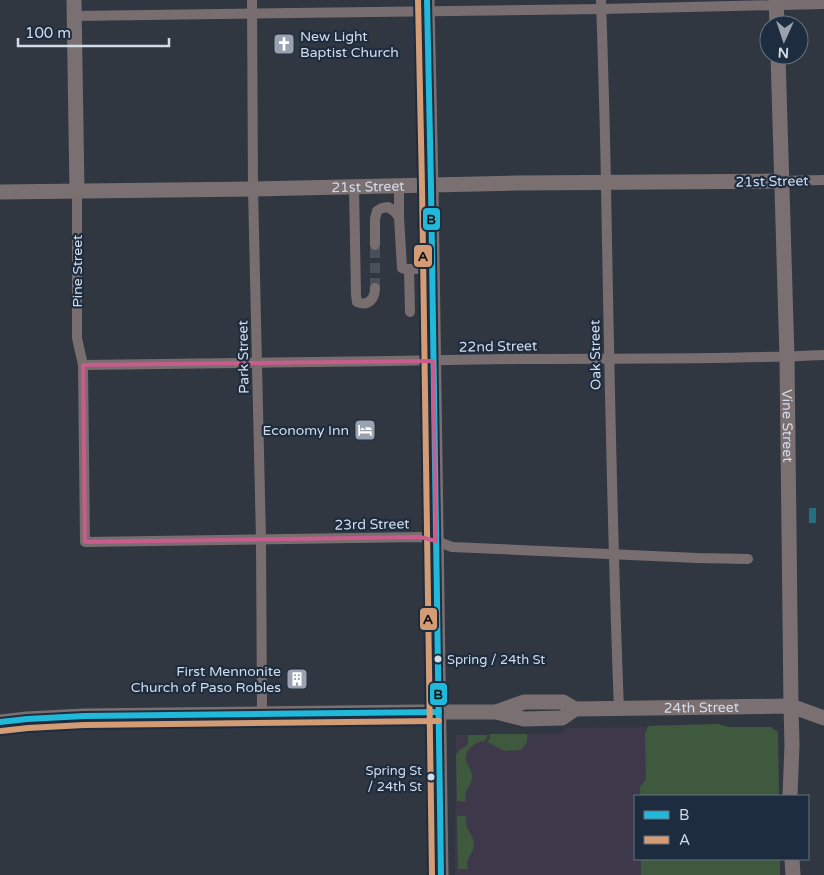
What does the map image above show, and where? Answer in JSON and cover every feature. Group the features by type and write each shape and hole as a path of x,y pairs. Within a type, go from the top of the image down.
{"street":[{"name":"Pine Street","path":"74,0 77,338 83,365 85,542"},
{"name":"Park Street","path":"252,0 253,189 262,714"},
{"path":"74,16 252,14 427,6 776,2 824,4"},
{"path":"776,2 777,15"},
{"name":"Oak Street","path":"602,5 613,554 619,709"},
{"path":"427,6 440,875"},
{"name":"Vine Street","path":"778,65 787,357 792,745 790,795"},
{"name":"21st Street","path":"0,192 824,180"},
{"path":"398,186 402,268 432,268"},
{"path":"354,187 356,295 358,302 361,304 368,303 373,299 375,288"},
{"path":"375,245 375,219 378,211 388,207 394,210 400,217"},
{"path":"409,269 410,312"},
{"name":"22nd Street","path":"83,365 787,357 824,355"},
{"name":"23rd Street","path":"85,542 420,536 452,547 748,559"},
{"name":"24th Street","path":"0,722 94,716 496,712 524,702 563,702 576,709 791,706 824,718"},
{"path":"792,860 793,875"}],"highlighted area":[{"path":"433,361 436,541 420,537 85,542 83,365"}],"shaded area":[{"path":"718,724 729,727 771,727 778,732 779,795 634,795 634,860 780,860 780,875 455,875 456,735 560,734 567,728 647,727 653,725"}],"green space":[{"path":"718,724 729,727 771,727 778,732 779,795 640,795 640,787 646,779 645,734 648,726"},
{"path":"490,734 527,734 527,742 521,750 505,751 487,742 490,739"},
{"path":"468,735 487,735 487,738 468,750 466,756 472,779 465,795 466,802 457,801 456,754 468,744"},
{"path":"457,816 466,816 466,825 474,841 468,859 468,869 458,869"},
{"path":"641,860 780,860 780,875 641,875"}],"water":[{"path":"809,508 816,508 816,523 809,523"}],"tunnel":[{"path":"375,245 375,288"}],"transit line":[{"name":"A","path":"418,0 432,875"},
{"name":"B","path":"427,0 441,875"},
{"name":"B","path":"0,722 84,716 439,712"},
{"name":"A","path":"1,731 84,725 439,721"}],"place":[{"name":"New Light Baptist Church","path":"284,44"},
{"name":"Economy Inn","path":"365,430"},
{"name":"Spring / 24th St","path":"438,659"},
{"name":"First Mennonite Church of Paso Robles","path":"297,679"},
{"name":"Spring St / 24th St","path":"431,777"}]}
